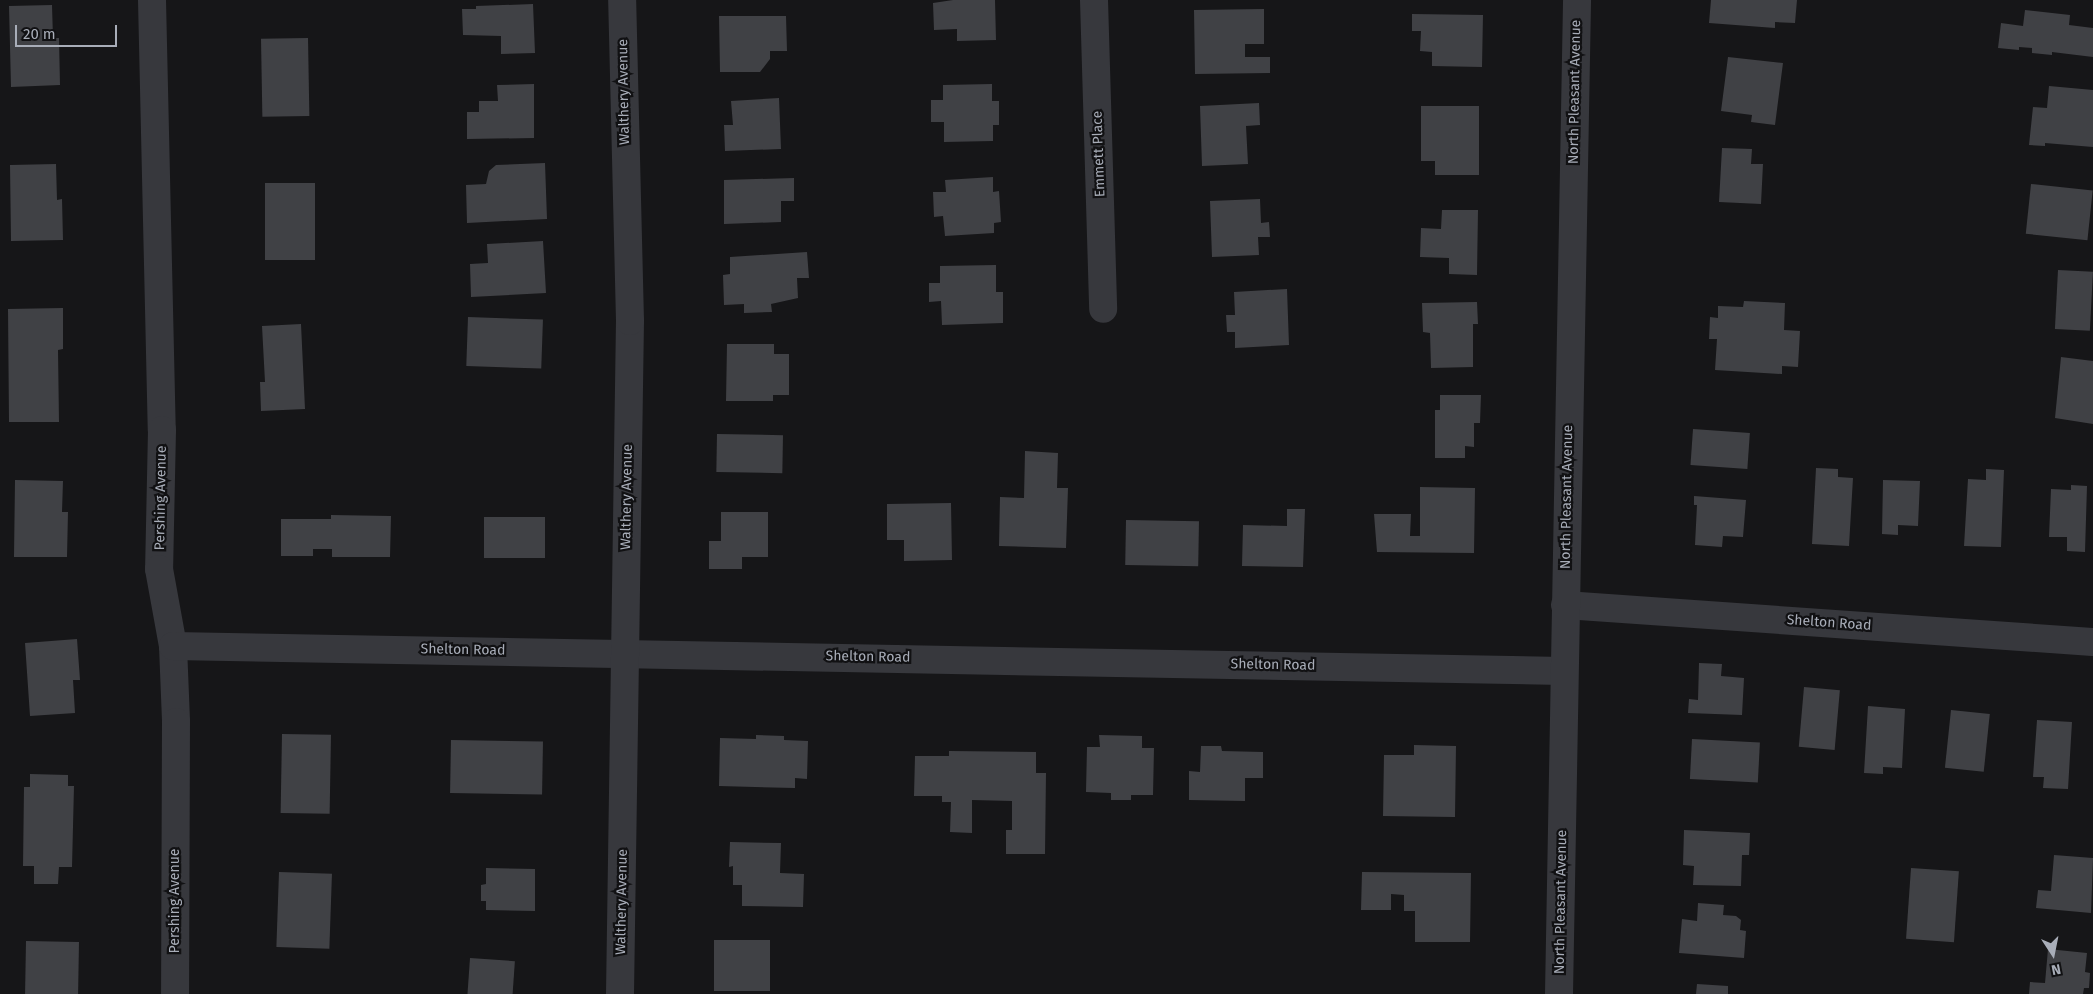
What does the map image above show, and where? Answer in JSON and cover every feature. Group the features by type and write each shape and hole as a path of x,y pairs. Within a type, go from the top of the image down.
{"street":[{"name":"Pershing Avenue","path":"152,0 162,430 160,569 173,646 176,722 175,994"},
{"name":"Walthery Avenue","path":"620,994 630,321 622,0"},
{"name":"Emmett Place","path":"1094,0 1103,309"},
{"name":"North Pleasant Avenue","path":"1559,994 1577,0"},
{"name":"Shelton Road","path":"1565,605 2093,642"},
{"name":"Shelton Road","path":"173,646 625,652 1564,671"}],"building":[{"path":"953,0 995,0 996,40 957,41 957,29 934,30 933,3"},
{"path":"1711,0 1797,0 1795,23 1775,22 1775,28 1709,23"},
{"path":"533,4 535,53 501,54 501,36 463,35 462,9 476,9 476,6"},
{"path":"52,5 53,38 59,38 60,85 11,87 9,6"},
{"path":"1264,9 1264,44 1245,44 1245,57 1270,57 1270,73 1195,74 1194,10"},
{"path":"2025,10 2070,15 2069,25 2093,28 2093,57 2052,52 2052,55 2032,53 2032,48 2019,47 2019,50 1998,48 2001,23 2023,26"},
{"path":"1412,14 1483,15 1482,67 1432,66 1432,52 1420,51 1421,31 1412,31"},
{"path":"719,16 786,16 787,51 770,51 770,59 760,72 720,72"},
{"path":"308,38 309,116 262,117 261,39"},
{"path":"1728,57 1783,63 1775,125 1751,122 1752,115 1721,111"},
{"path":"534,84 534,138 467,139 467,112 479,112 479,101 498,101 497,85"},
{"path":"992,84 992,101 999,101 999,125 993,125 993,141 944,142 944,122 931,122 931,100 943,100 943,85"},
{"path":"2049,86 2093,90 2093,147 2045,143 2045,146 2029,145 2033,107 2047,108"},
{"path":"779,98 781,149 725,151 724,125 733,125 731,101"},
{"path":"1259,103 1260,125 1246,126 1248,164 1202,166 1200,106"},
{"path":"1421,106 1479,106 1479,175 1435,175 1435,161 1421,161"},
{"path":"1722,148 1752,149 1751,164 1763,164 1761,204 1719,202"},
{"path":"545,163 547,219 467,223 466,185 486,184 489,171 496,165"},
{"path":"56,164 57,200 62,199 63,240 11,241 10,165"},
{"path":"993,177 993,192 999,191 1001,222 994,223 994,233 945,236 943,216 934,217 933,192 946,192 945,180"},
{"path":"794,178 794,201 781,201 781,222 724,224 724,180"},
{"path":"265,183 315,183 315,260 265,260"},
{"path":"2031,184 2093,190 2087,240 2026,234"},
{"path":"1260,199 1261,223 1269,222 1270,237 1258,237 1259,255 1212,257 1210,201"},
{"path":"1442,210 1478,210 1477,275 1449,274 1449,258 1420,257 1421,228 1441,229"},
{"path":"543,241 546,293 471,297 470,264 488,263 487,244"},
{"path":"807,252 809,278 797,278 798,298 771,304 772,312 744,313 744,304 724,305 723,275 730,274 730,257"},
{"path":"996,265 996,292 1003,292 1003,323 942,325 941,301 929,302 929,283 940,283 940,266"},
{"path":"2058,270 2093,272 2090,331 2055,329"},
{"path":"1287,289 1289,345 1235,348 1235,332 1227,332 1226,315 1235,315 1234,292"},
{"path":"1744,301 1785,303 1784,330 1800,331 1798,367 1782,366 1782,374 1715,370 1717,339 1709,339 1710,317 1718,318 1718,306 1743,307"},
{"path":"1477,302 1478,324 1473,324 1473,367 1431,368 1430,333 1423,332 1422,303"},
{"path":"63,308 63,349 58,350 59,422 9,422 8,309"},
{"path":"468,317 543,320 541,369 466,366"},
{"path":"301,324 305,409 261,411 260,382 265,382 262,326"},
{"path":"727,344 774,344 774,354 789,354 789,395 773,395 773,401 726,401"},
{"path":"2061,357 2093,361 2093,424 2055,418"},
{"path":"1440,395 1481,395 1480,423 1474,423 1474,447 1465,446 1465,458 1435,458 1435,410 1440,410"},
{"path":"1693,429 1750,433 1747,469 1690,465"},
{"path":"717,434 783,435 782,473 716,472"},
{"path":"1025,451 1058,453 1057,488 1068,488 1066,548 999,546 1000,497 1024,498"},
{"path":"1816,468 1838,469 1838,477 1853,478 1849,546 1812,544"},
{"path":"1986,469 2004,470 2001,547 1964,546 1968,479 1986,480"},
{"path":"15,480 63,481 62,512 68,512 67,557 14,557"},
{"path":"1883,480 1920,481 1918,526 1898,525 1898,535 1882,534"},
{"path":"2071,485 2087,486 2085,552 2067,551 2067,537 2049,537 2051,489 2071,490"},
{"path":"1420,487 1475,488 1474,553 1377,552 1374,514 1411,514 1410,536 1420,536"},
{"path":"1694,496 1746,500 1743,537 1723,536 1722,547 1695,545 1697,505 1694,505"},
{"path":"951,503 952,560 904,561 904,540 887,540 887,504"},
{"path":"1287,509 1305,509 1303,567 1242,566 1243,525 1287,526"},
{"path":"721,512 768,512 768,557 742,557 742,569 709,569 709,541 721,541"},
{"path":"331,515 391,516 390,557 332,557 332,549 313,549 313,556 281,556 281,519 331,519"},
{"path":"484,517 545,517 545,558 484,558"},
{"path":"1126,520 1199,521 1198,566 1125,565"},
{"path":"77,639 80,680 73,680 75,713 30,716 25,643"},
{"path":"1699,663 1722,664 1721,676 1744,678 1742,715 1688,713 1689,699 1698,700"},
{"path":"1804,687 1840,690 1835,750 1799,747"},
{"path":"1868,706 1905,709 1902,768 1883,767 1883,774 1864,773"},
{"path":"1951,710 1990,714 1984,772 1945,768"},
{"path":"2037,720 2072,722 2068,789 2043,788 2044,777 2033,777"},
{"path":"282,734 331,735 330,814 281,813"},
{"path":"756,735 784,736 784,740 808,741 807,779 795,778 795,788 719,786 720,738 756,739"},
{"path":"1099,735 1142,736 1142,748 1154,748 1153,795 1131,795 1131,800 1111,800 1111,793 1086,792 1087,747 1100,747"},
{"path":"1692,739 1760,743 1758,783 1690,779"},
{"path":"451,740 543,742 542,795 450,793"},
{"path":"1414,745 1456,746 1455,817 1383,816 1384,755 1414,755"},
{"path":"1201,746 1221,746 1222,751 1263,752 1263,778 1245,778 1245,801 1189,800 1189,771 1200,772"},
{"path":"949,751 1036,752 1036,773 1046,773 1045,854 1006,854 1006,830 1012,830 1012,801 972,800 972,833 950,832 951,802 942,802 942,796 914,796 915,756 949,756"},
{"path":"30,774 68,775 68,786 74,786 72,867 59,867 58,884 34,884 34,866 23,866 24,787 30,787"},
{"path":"1684,830 1750,833 1749,855 1742,855 1741,886 1693,885 1694,866 1683,865"},
{"path":"730,842 781,843 780,873 804,874 803,907 742,906 742,885 733,885 733,866 729,867"},
{"path":"2054,855 2093,858 2091,913 2036,908 2038,890 2051,891"},
{"path":"486,868 535,869 535,911 486,910 486,901 481,901 481,885 486,884"},
{"path":"1911,868 1959,871 1954,942 1906,939"},
{"path":"279,872 332,874 329,949 276,947"},
{"path":"1362,872 1471,873 1470,942 1415,942 1415,911 1404,911 1404,895 1391,894 1391,910 1361,910"},
{"path":"1698,903 1724,905 1723,915 1736,916 1741,920 1740,930 1746,931 1744,958 1679,953 1682,919 1697,921"},
{"path":"714,940 770,940 770,991 714,991"},
{"path":"26,941 79,942 78,994 25,994"},
{"path":"2048,949 2087,953 2085,972 2090,973 2089,988 2084,988 2083,994 2029,994 2030,982 2045,983"},
{"path":"470,958 515,961 513,994 467,994"},
{"path":"1697,984 1728,986 1728,994 1696,994"}]}
